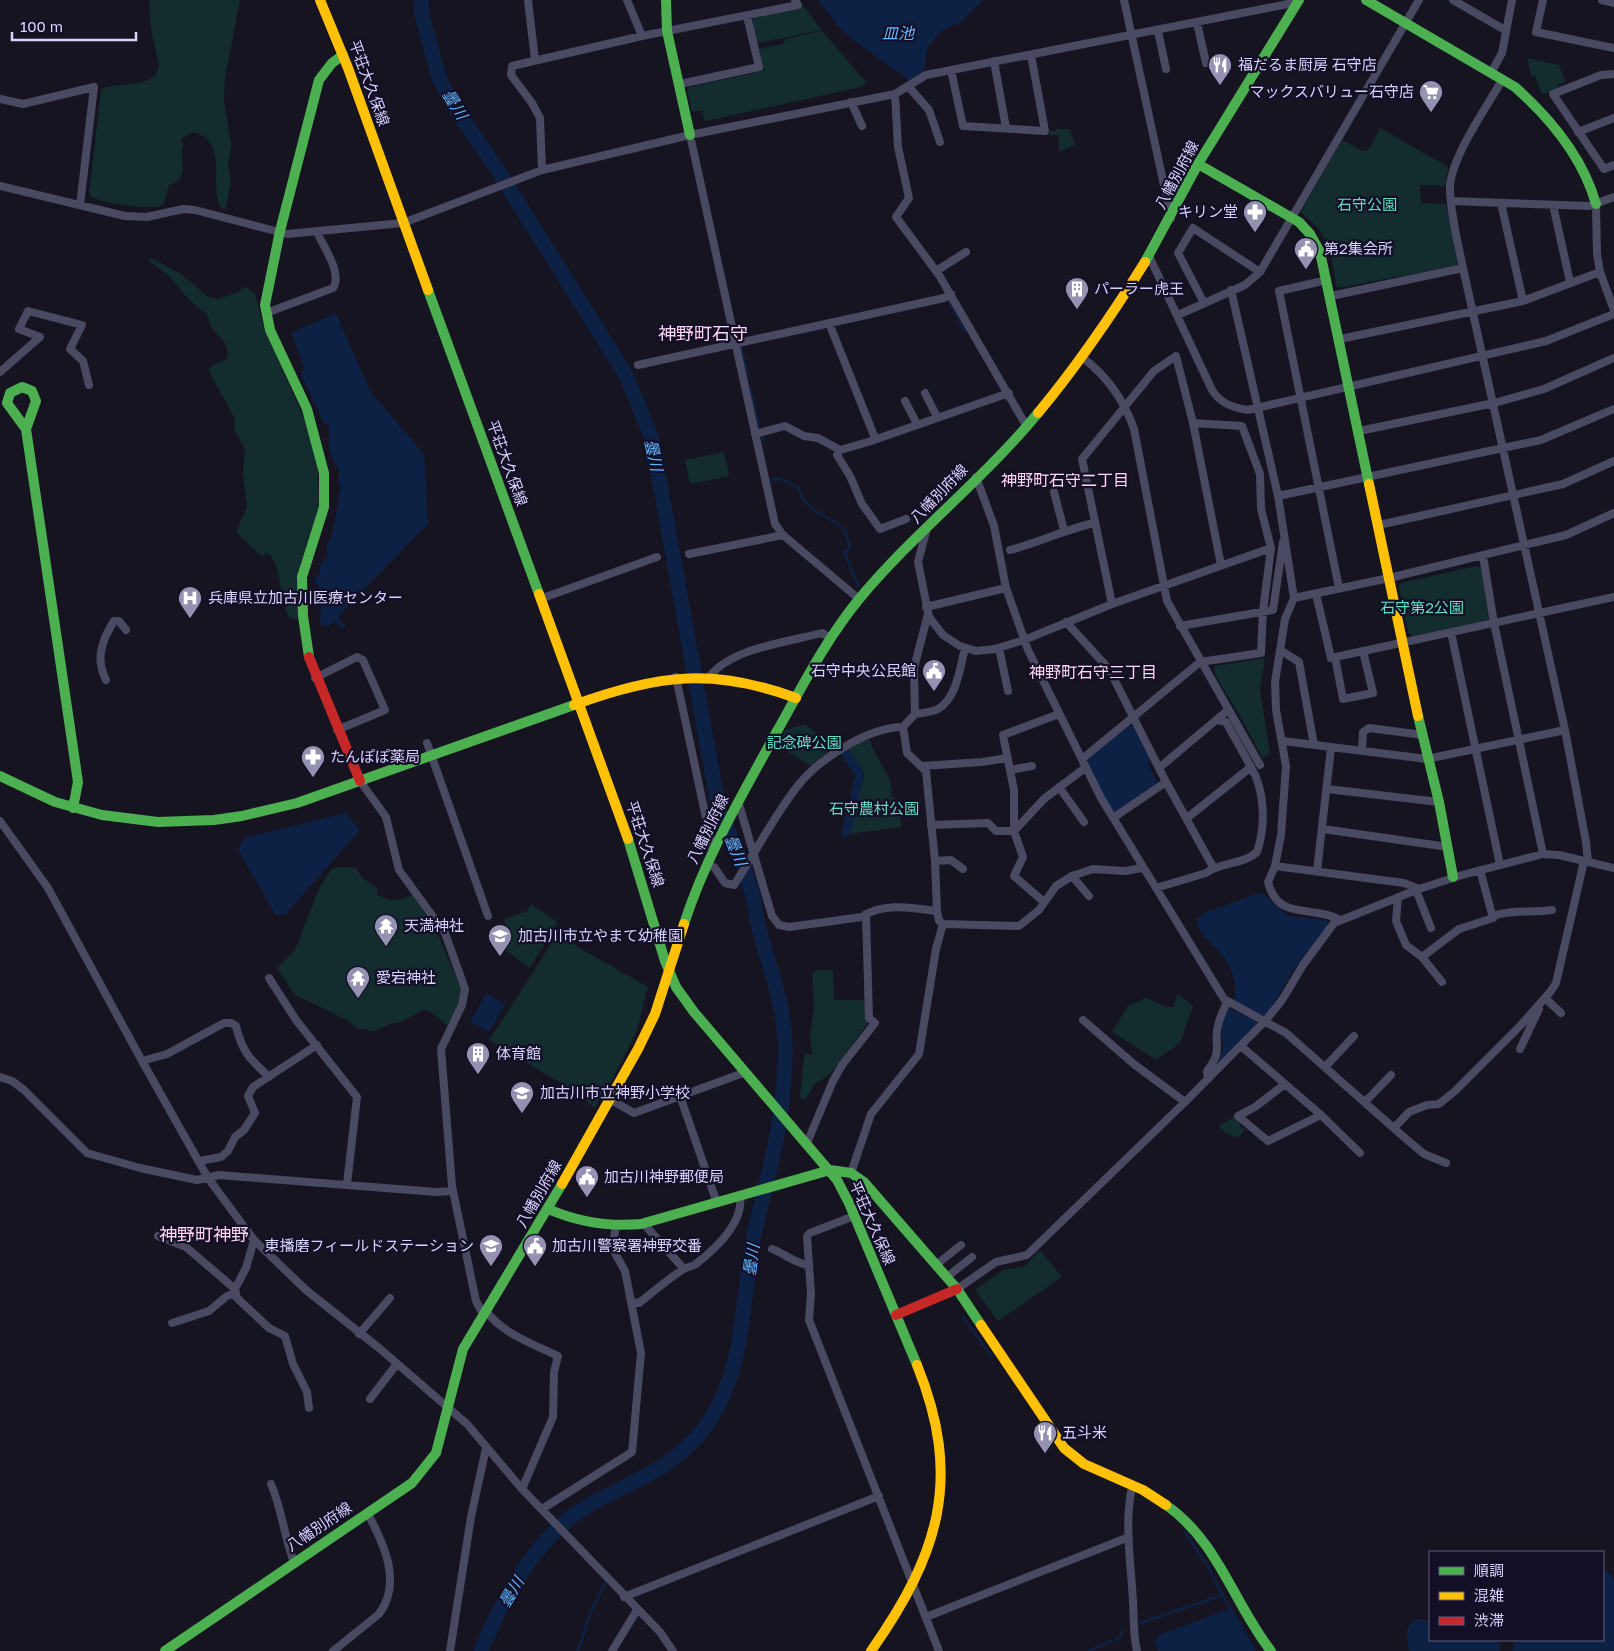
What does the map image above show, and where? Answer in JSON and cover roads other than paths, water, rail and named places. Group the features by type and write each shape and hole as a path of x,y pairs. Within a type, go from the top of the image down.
{"street":[{"name":"平荘大久保線","path":"320,0 343,55 636,860 670,974 694,1012 830,1170 846,1196 931,1404 940,1456 937,1514 930,1544 914,1584 871,1651"},
{"path":"528,0 535,60"},
{"path":"627,0 642,36"},
{"path":"666,0 668,31 775,524 783,535 859,599"},
{"path":"542,170 540,118 532,103 511,75 510,70 512,66 642,36 798,5 795,0"},
{"path":"1124,0 1171,218"},
{"path":"1366,0 1502,80 1527,96 1542,112 1589,182 1596,204 1597,254 1600,272 1614,310"},
{"path":"1178,315 1245,285 1260,272 1419,0"},
{"path":"1453,0 1505,30"},
{"path":"1490,73 1502,53 1512,0"},
{"path":"1542,0 1536,32 1614,48"},
{"path":"1602,0 1614,3"},
{"path":"0,186 125,216 147,217 183,209 195,210 287,234 403,223 542,170 690,135 895,94 926,74 1158,31 1298,1"},
{"name":"八幡別府線","path":"165,1651 412,1483 429,1464 441,1440 463,1349 548,1209 638,1050 670,974 694,894 707,865 738,802 830,638 859,599 976,477 1027,427 1083,358 1149,256 1171,218 1198,164 1298,1"},
{"path":"680,84 759,67 747,16"},
{"path":"1197,23 1206,63"},
{"path":"1158,31 1166,69"},
{"path":"343,55 332,63 319,80 266,292 266,313 270,330 307,409 324,473 324,507 302,577 304,628 315,678 360,781 386,817 399,870 445,933 465,988 462,1005 441,1049 453,1191 476,1301 494,1322 558,1356 554,1372 553,1417 522,1489"},
{"path":"951,70 963,126 1045,131 1032,55"},
{"path":"994,61 1006,128"},
{"path":"1614,74 1601,75 1553,94 1604,169 1614,166"},
{"path":"1395,1127 1409,1112 1427,1105 1439,1104 1487,1060 1543,1000 1556,983 1586,862 1586,842 1564,730 1449,191 1451,177 1458,156 1502,80"},
{"path":"908,86 929,110 940,142"},
{"path":"0,99 23,104 94,87 80,205"},
{"path":"895,94 898,147 909,198 896,217 951,294 975,341 1009,393 1027,427"},
{"path":"851,102 862,126"},
{"path":"1578,132 1614,118"},
{"path":"1198,164 1306,227 1315,241 1331,296 1427,759 1439,802 1453,878"},
{"path":"1451,201 1553,205 1596,204 1614,197"},
{"path":"1501,203 1524,301"},
{"path":"1553,205 1570,282"},
{"path":"1204,303 1178,253 1193,228 1260,272"},
{"path":"266,313 333,288 336,284 336,275 317,232"},
{"path":"936,271 966,252"},
{"path":"1149,256 1217,398 1238,409 1258,408 1302,399 1546,341 1614,314"},
{"path":"1331,296 1464,268"},
{"path":"1340,339 1474,313 1524,301 1600,272"},
{"path":"1327,280 1279,291 1339,588"},
{"path":"1231,290 1278,496 1294,598 1285,619 1274,682 1276,710 1286,766 1281,835 1275,866 1268,882 1274,896 1286,909 1328,915 1340,920"},
{"path":"638,365 944,298 951,294"},
{"path":"0,372 40,337 19,329 28,311 82,325 70,349 83,361 89,385"},
{"path":"829,323 876,438"},
{"path":"1112,604 1082,459 1154,371 1176,356 1193,422 1221,565"},
{"path":"1083,358 1100,374 1126,406 1134,429 1167,601 1260,765"},
{"path":"1359,431 1494,403 1544,389 1614,358"},
{"path":"925,393 937,417"},
{"path":"906,518 880,528 862,504 850,476 837,455 840,450 1009,393"},
{"path":"905,401 917,424"},
{"path":"1278,496 1541,440 1614,409"},
{"path":"1082,758 1200,662 1261,652 1263,611 1270,548 1260,509 1260,474 1242,426 1193,422"},
{"path":"755,434 785,426 804,436 818,438 840,450"},
{"path":"26,429 78,782 73,808"},
{"path":"1379,525 1563,484 1614,461"},
{"path":"976,477 994,526 1006,588 1024,640 1059,714 1082,758 1085,768 1142,868 1227,1002 1286,1033 1326,1066 1424,1154 1446,1163"},
{"path":"1054,492 1064,530"},
{"path":"1294,598 1389,578 1566,535 1614,513"},
{"path":"1010,550 1040,542 1064,530 1094,523"},
{"path":"928,527 918,562 927,611 938,631 965,648 983,652 1024,640 1112,604 1270,548"},
{"path":"1180,626 1273,610 1284,533"},
{"path":"688,554 783,535"},
{"path":"1483,556 1494,623 1544,854"},
{"path":"540,599 657,557"},
{"path":"927,611 1006,588"},
{"path":"1316,594 1330,658 1614,597"},
{"path":"915,714 914,668 927,611"},
{"path":"106,680 100,665 102,645 114,621 119,621 126,630"},
{"path":"1066,622 1110,669 1166,782 1213,867"},
{"path":"1451,632 1500,865"},
{"path":"710,676 718,666 756,648 822,633 830,638"},
{"path":"707,865 714,867 729,886 734,884 796,787 811,772 835,754 869,733 890,727 903,727 915,714 938,709 946,702 958,677 965,648"},
{"path":"999,648 1008,692"},
{"path":"1280,650 1299,662 1314,745"},
{"path":"1334,657 1343,699 1373,693 1363,651"},
{"path":"315,678 357,657 363,660 385,710 337,730"},
{"path":"0,776 73,808 142,820 216,821 273,811 637,684 676,677 710,676 760,685 796,698"},
{"path":"676,677 714,851"},
{"path":"1159,768 1228,710"},
{"path":"1044,902 1014,876 1023,857 1014,831 1014,790 1003,735 1059,714"},
{"path":"1156,888 1206,873 1213,867 1242,860 1257,852 1263,810 1258,783 1226,722 1218,720"},
{"path":"903,727 907,753 926,771 935,861 937,911 939,921 943,924 1019,926 1036,914 1056,886 1072,876 1094,869 1125,871 1142,868"},
{"path":"1362,751 1363,732 1369,728 1423,734"},
{"path":"1283,741 1427,759 1564,730"},
{"path":"427,743 488,916"},
{"path":"1317,871 1324,829 1331,748"},
{"path":"922,766 982,762 1008,758"},
{"path":"1010,770 1032,766"},
{"path":"1187,818 1251,767"},
{"path":"932,824 988,823 996,831 1014,831 1059,787 1085,768"},
{"path":"1113,818 1166,782"},
{"path":"1059,787 1084,822"},
{"path":"1327,789 1439,802"},
{"path":"738,802 772,916 779,925 789,927 862,917 872,911 896,908 937,911"},
{"path":"0,821 48,888 208,1178 254,1240 306,1290 467,1424 522,1489 624,1597 660,1632 673,1651"},
{"path":"1324,829 1448,847"},
{"path":"896,1315 957,1290 996,1262 1028,1256 1265,1021 1282,1000 1303,964 1330,927 1340,920 1417,889 1480,870 1544,854 1558,855 1614,868"},
{"path":"935,861 951,860 963,869"},
{"path":"1275,866 1404,882 1417,889 1431,928"},
{"path":"1480,870 1493,916"},
{"path":"1072,876 1089,896"},
{"path":"1398,897 1396,921 1406,945 1422,957 1442,982"},
{"path":"1422,957 1459,929 1493,918 1493,916 1506,911 1532,913 1552,910"},
{"path":"806,1141 842,1064 875,1023 870,1018 866,914"},
{"path":"851,1173 871,1114 919,1054 936,949 943,924"},
{"path":"269,978 357,1097 347,1184"},
{"path":"276,989 284,984"},
{"path":"1543,1000 1561,1013"},
{"path":"1520,1049 1543,1000"},
{"path":"1208,1079 1207,1071 1218,1049 1217,1027 1227,1002"},
{"path":"1083,1020 1135,1065 1185,1102"},
{"path":"142,1061 167,1054 224,1023 230,1023 236,1026 237,1038 250,1059 269,1077"},
{"path":"1326,1066 1354,1036"},
{"path":"199,1161 221,1157 228,1151 235,1137 244,1130 255,1113 248,1096 250,1091 317,1045"},
{"path":"1241,1046 1321,1114 1360,1153"},
{"path":"610,1100 634,1113 746,1072"},
{"path":"1365,1102 1391,1075"},
{"path":"0,1077 12,1081 23,1089 87,1153 168,1174 197,1180 219,1175 436,1192 453,1191"},
{"path":"1285,1084 1255,1107 1238,1116 1268,1141 1321,1114"},
{"path":"680,1096 717,1203"},
{"path":"1342,1148 1349,1142"},
{"path":"548,1209 568,1217 616,1226 644,1224 830,1170 851,1173 878,1196 947,1277 1064,1448 1081,1463 1164,1502 1202,1538 1220,1565 1260,1637 1271,1651"},
{"path":"631,1302 639,1303 684,1269 694,1265 724,1236 738,1218 743,1195"},
{"path":"854,1216 810,1233 806,1241 811,1294 809,1320 940,1651"},
{"path":"644,1224 684,1269"},
{"path":"544,1512 582,1481 632,1452 641,1353 625,1271 612,1248 616,1226"},
{"path":"158,1236 186,1247 236,1291"},
{"path":"254,1240 246,1268 236,1291 236,1297 269,1328 285,1336 293,1364 307,1392 309,1408"},
{"path":"936,1265 961,1245"},
{"path":"772,1249 788,1255 800,1264 809,1265"},
{"path":"947,1277 972,1257"},
{"path":"172,1323 209,1311 236,1291"},
{"path":"359,1334 390,1298"},
{"path":"370,1399 396,1365"},
{"path":"450,1651 471,1517 482,1458 486,1448"},
{"path":"271,1484 286,1525 288,1546 294,1562"},
{"path":"1132,1487 1129,1538 1134,1618 1132,1634 1137,1651"},
{"path":"624,1597 879,1496"},
{"path":"333,1651 379,1614 384,1608 388,1594 390,1572 384,1545 367,1512"},
{"path":"926,1617 1129,1538"},
{"path":"612,1651 637,1610"}],"water":[{"name":"皿池","path":"818,0 984,0 960,22 941,31 927,49 924,71 910,81 853,40 840,28"},
{"path":"336,313 370,391 424,454 428,524 343,611 338,619 346,626 343,629 334,621 328,626 322,625 320,621 322,594 314,579 320,573 321,563 328,557 326,547 332,535 341,488 338,481 339,469 332,458 329,446 329,426 324,423 301,375 304,367 291,333"},
{"path":"1128,726 1133,726 1151,760 1147,763 1158,783 1116,812 1112,811 1086,765 1087,760"},
{"path":"346,813 360,830 285,915 275,914 238,850 244,838"},
{"path":"1259,893 1265,895 1288,916 1327,920 1327,927 1294,969 1267,1014 1262,1016 1234,1002 1234,978 1228,964 1219,951 1201,932 1197,922 1198,918 1204,913"},
{"path":"487,993 505,1005 489,1032 470,1021"},
{"path":"1229,1008 1256,1021 1256,1026 1215,1067 1223,1050 1221,1025"},
{"path":"1604,1568 1614,1579 1614,1651 1513,1651 1514,1641 1604,1641"},
{"path":"1232,1608 1256,1651 1158,1651 1155,1642 1159,1635"},
{"path":"1418,1619 1429,1620 1429,1641 1499,1641 1500,1651 1409,1651 1407,1632 1413,1622"}],"waterway":[{"name":"曇川","path":"421,0 422,16 440,80 455,108 497,169 626,375 652,439 720,816 739,855 753,896 759,929 781,1010 785,1044 782,1106 777,1135 752,1245 738,1346 724,1394 712,1416 697,1437 672,1460 644,1477 584,1508 551,1535 522,1572 499,1612 481,1651"},
{"path":"948,299 965,332"},
{"path":"803,333 822,329"},
{"path":"744,345 741,345 748,376"},
{"path":"750,387 759,426"},
{"path":"762,435 764,442"},
{"path":"768,481 779,478 799,488 806,503 844,530 850,548 845,553 858,586"},
{"path":"845,752 860,774 846,833"},
{"path":"963,1317 992,1357"},
{"path":"1185,1532 1207,1565 1230,1609"},
{"path":"578,1651 590,1614 605,1583"},
{"path":"1140,1623 1223,1595"},
{"path":"1089,1651 1121,1637 1121,1631"}],"place":[{"name":"福だるま厨房 石守店","path":"1220,86"},
{"name":"マックスバリュー石守店","path":"1431,113"},
{"name":"キリン堂","path":"1255,233"},
{"name":"第2集会所","path":"1306,270"},
{"name":"パーラー虎王","path":"1077,310"},
{"name":"兵庫県立加古川医療センター","path":"190,619"},
{"name":"石守中央公民館","path":"934,692"},
{"name":"たんぽぽ薬局","path":"313,778"},
{"name":"天満神社","path":"386,947"},
{"name":"加古川市立やまて幼稚園","path":"500,957"},
{"name":"愛宕神社","path":"358,999"},
{"name":"体育館","path":"478,1075"},
{"name":"加古川市立神野小学校","path":"522,1114"},
{"name":"加古川神野郵便局","path":"587,1198"},
{"name":"東播磨フィールドステーション","path":"491,1267"},
{"name":"加古川警察署神野交番","path":"535,1267"},
{"name":"五斗米","path":"1045,1454"}],"district":[{"name":"神野町石守","path":"703,334"},
{"name":"神野町石守二丁目","path":"1065,480"},
{"name":"神野町石守三丁目","path":"1093,672"},
{"name":"神野町神野","path":"204,1235"}],"park label":[{"name":"石守公園","path":"1367,205"},
{"name":"石守第2公園","path":"1422,608"},
{"name":"記念碑公園","path":"804,743"},
{"name":"石守農村公園","path":"874,809"}]}
